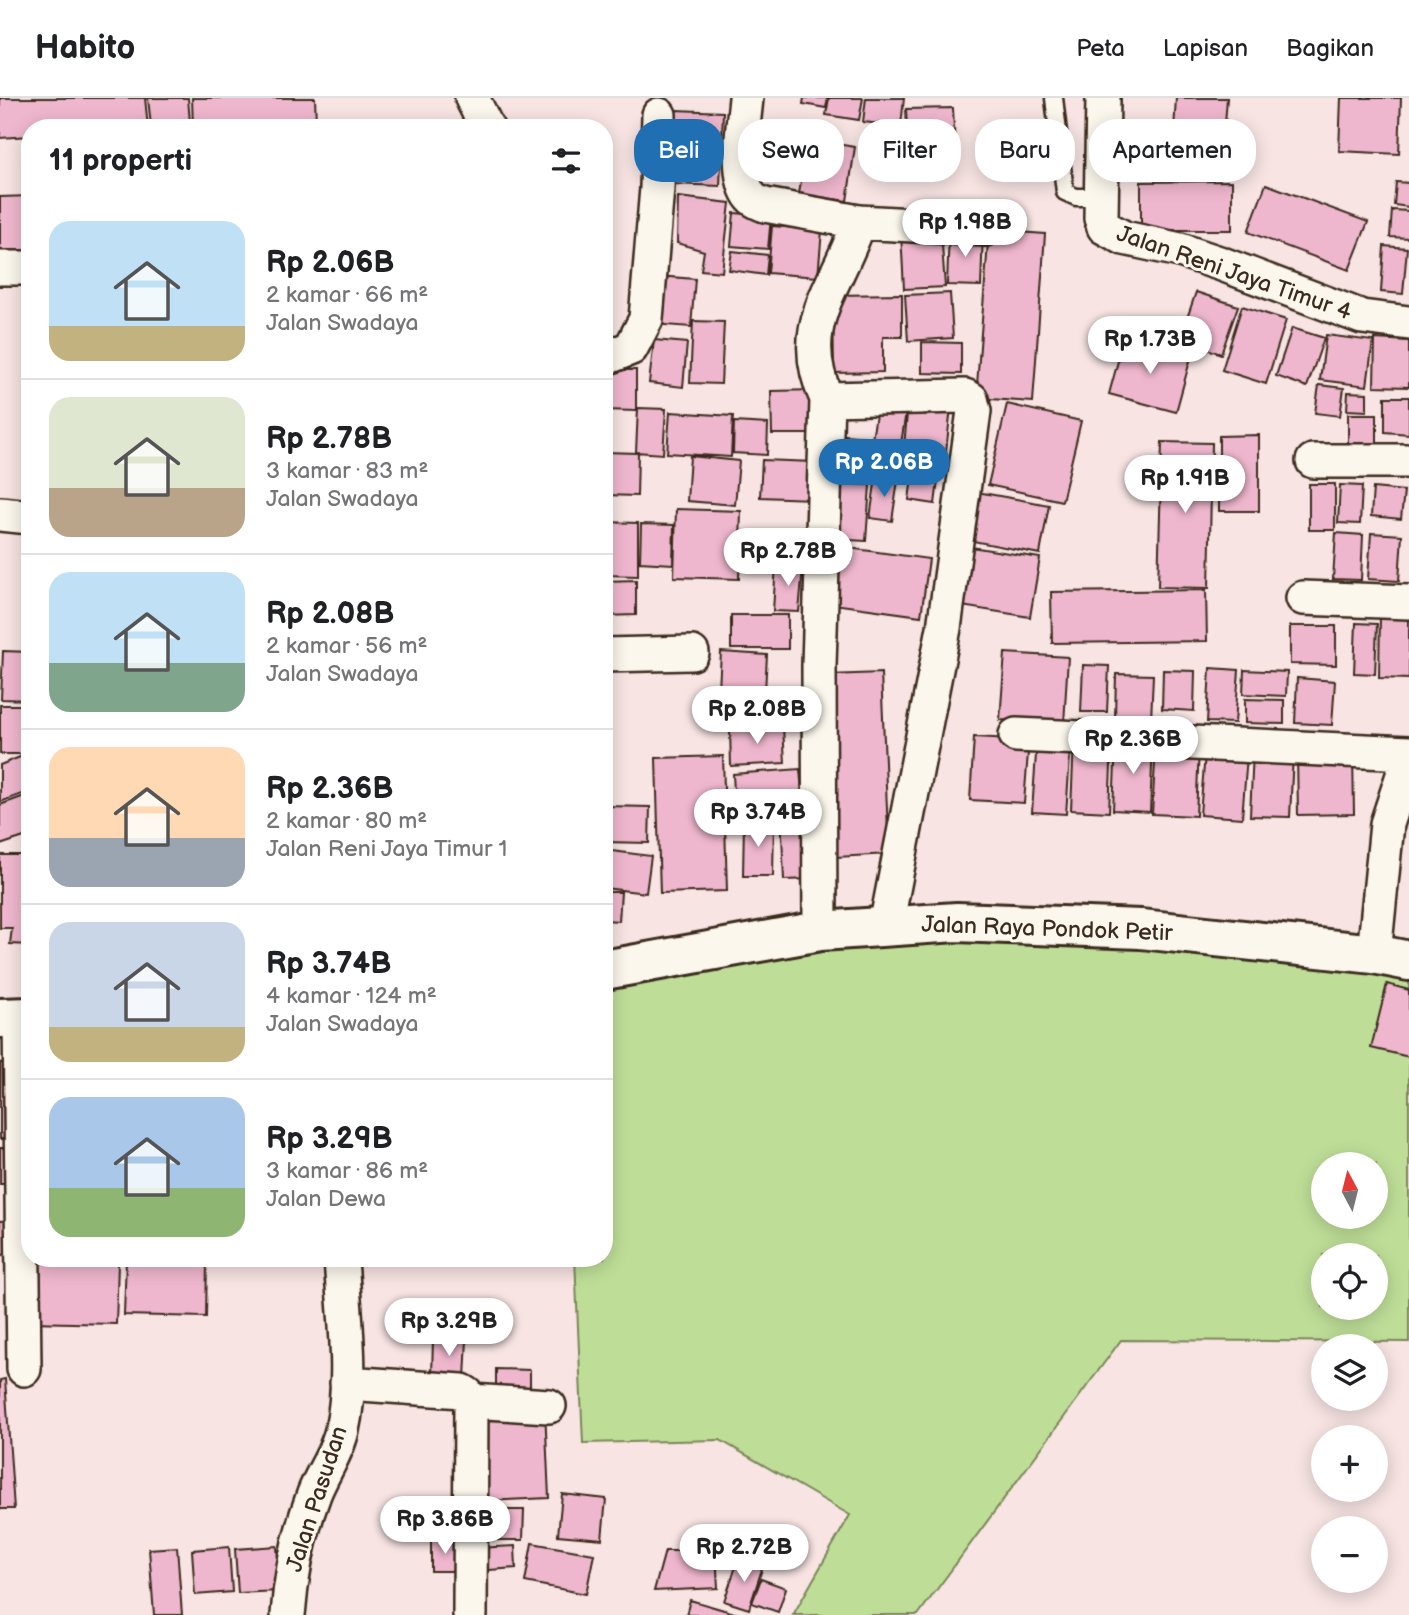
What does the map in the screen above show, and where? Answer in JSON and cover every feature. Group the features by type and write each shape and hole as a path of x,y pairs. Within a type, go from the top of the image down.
{"main road":[{"name":"Jalan Raya Pondok Petir","path":"613,968 820,931 957,922 1141,929 1392,958"}],"street":[{"path":"472,98 482,119"},
{"path":"746,98 741,172 751,198 765,205 859,222 985,229"},
{"name":"Jalan Reni Jaya Timur 4","path":"1104,98 1101,218 1104,227 1124,238 1180,250 1222,264 1362,317 1409,323"},
{"path":"613,353 631,348 646,319 657,188 659,115"},
{"path":"820,931 819,666 827,399 817,378 815,359 818,312 849,251 859,222"},
{"path":"0,268 21,268"},
{"path":"827,399 965,396 971,399 974,411 944,628 886,926"},
{"path":"1313,461 1409,461"},
{"path":"0,514 21,516"},
{"path":"1303,598 1409,602"},
{"path":"613,655 692,653"},
{"path":"1016,735 1409,755 1387,824 1392,958"},
{"path":"17,1017 21,1218"},
{"path":"22,1267 24,1369"},
{"name":"Jalan Pasudan","path":"288,1615 296,1554 314,1494 342,1431 347,1383 341,1267"},
{"path":"347,1383 461,1391 467,1394 471,1401 470,1615"},
{"path":"471,1401 549,1406"}],"lane":[{"path":"1054,98 1065,192 1076,197 1103,197"}],"green space":[{"path":"824,918 1409,970 1409,1342 1388,1342 1388,1334 1311,1334 1311,1341 1121,1340 918,1615 793,1615 850,1515 720,1440 583,1443 575,1267 613,1267 613,953"}],"building":[{"path":"0,98 145,98 147,119 21,119 21,137 0,138"},
{"path":"148,98 188,98 190,119 150,119"},
{"path":"192,98 315,98 316,119 193,119"},
{"path":"804,98 828,98 826,108 803,104"},
{"path":"829,98 863,98 858,120 826,115"},
{"path":"866,98 904,98 902,119 863,119"},
{"path":"1176,98 1227,98 1225,119 1175,119"},
{"path":"1341,98 1401,98 1399,154 1339,151"},
{"path":"953,108 954,119 906,119 906,109"},
{"path":"676,110 723,112 723,119 676,119"},
{"path":"844,145 855,147 847,201 799,194 801,182 844,182"},
{"path":"672,182 720,182 720,186"},
{"path":"1141,182 1232,182 1232,230 1141,230"},
{"path":"1396,182 1409,183 1409,207 1394,205"},
{"path":"1266,184 1368,222 1349,270 1248,232"},
{"path":"21,196 21,255 0,256 0,197"},
{"path":"678,197 730,203 722,272 701,270 704,251 677,243"},
{"path":"1392,210 1409,211 1409,238 1390,237"},
{"path":"734,213 771,216 768,249 731,246"},
{"path":"772,226 822,230 818,277 768,273"},
{"path":"989,230 1045,234 1033,402 976,398"},
{"path":"941,231 945,287 904,289 901,233"},
{"path":"949,231 983,232 981,286 947,285"},
{"path":"1384,246 1407,248 1403,294 1381,292"},
{"path":"732,251 768,255 766,275 729,270"},
{"path":"657,276 695,279 691,327 653,324"},
{"path":"1196,292 1238,306 1221,354 1180,339"},
{"path":"950,293 953,338 908,341 905,295"},
{"path":"902,294 902,337 883,337 883,372 834,373 833,295"},
{"path":"1242,306 1286,320 1266,384 1222,370"},
{"path":"693,321 724,322 721,384 690,383"},
{"path":"1292,328 1324,338 1307,387 1276,376"},
{"path":"1326,335 1373,341 1367,386 1320,380"},
{"path":"1124,339 1191,357 1176,412 1109,394"},
{"path":"1375,339 1409,341 1409,387 1374,386"},
{"path":"654,340 687,343 683,387 649,383"},
{"path":"922,342 961,343 961,374 922,373"},
{"path":"613,370 636,370 636,411 613,410"},
{"path":"1319,385 1344,388 1340,416 1315,413"},
{"path":"817,390 817,434 772,434 771,391"},
{"path":"1348,392 1367,393 1367,411 1347,410"},
{"path":"1385,397 1409,397 1409,434 1385,432"},
{"path":"878,401 907,405 901,444 872,440"},
{"path":"908,403 951,407 946,452 904,447"},
{"path":"1007,404 1081,421 1062,501 988,485"},
{"path":"638,408 666,409 663,454 636,452"},
{"path":"670,412 733,416 731,457 667,453"},
{"path":"1348,414 1377,414 1377,444 1348,444"},
{"path":"734,422 768,424 767,455 733,453"},
{"path":"834,434 866,437 863,466 831,463"},
{"path":"1259,435 1259,511 1219,511 1219,436"},
{"path":"1162,442 1212,443 1209,588 1158,587"},
{"path":"870,448 915,454 911,478 867,471"},
{"path":"613,452 638,453 637,496 613,495"},
{"path":"690,456 739,461 735,505 687,501"},
{"path":"762,460 814,462 812,499 760,497"},
{"path":"913,469 939,473 935,504 909,500"},
{"path":"876,477 898,480 892,521 870,518"},
{"path":"834,483 870,485 866,541 830,539"},
{"path":"1309,484 1335,484 1335,530 1309,530"},
{"path":"1340,485 1362,486 1360,524 1338,523"},
{"path":"1373,488 1404,491 1401,519 1371,516"},
{"path":"977,492 1049,505 1040,554 968,540"},
{"path":"676,509 741,511 739,579 674,577"},
{"path":"613,522 638,523 638,576 613,575"},
{"path":"641,524 674,525 673,564 640,562"},
{"path":"1336,533 1363,535 1361,580 1333,579"},
{"path":"1371,533 1402,535 1399,581 1368,579"},
{"path":"834,546 929,559 921,616 826,603"},
{"path":"965,546 1040,558 1030,617 955,605"},
{"path":"776,564 803,566 799,612 773,611"},
{"path":"636,580 636,615 613,616 613,581"},
{"path":"1206,590 1207,641 1052,643 1051,592"},
{"path":"731,615 788,615 788,649 731,649"},
{"path":"1380,616 1409,616 1409,679 1379,678"},
{"path":"1356,623 1377,624 1375,674 1354,673"},
{"path":"1290,626 1336,626 1336,665 1290,664"},
{"path":"3,651 21,652 21,700 1,699"},
{"path":"721,652 767,655 765,691 719,689"},
{"path":"1005,653 1068,657 1064,724 1000,720"},
{"path":"1083,665 1109,666 1107,712 1081,712"},
{"path":"1210,668 1239,670 1235,723 1207,722"},
{"path":"1163,670 1195,671 1194,711 1162,709"},
{"path":"1244,670 1287,672 1286,696 1243,694"},
{"path":"881,673 889,854 836,857 829,675"},
{"path":"1116,674 1153,675 1151,720 1115,719"},
{"path":"1297,678 1335,681 1332,725 1295,723"},
{"path":"770,688 799,688 799,724 770,724"},
{"path":"1245,699 1284,700 1284,724 1245,723"},
{"path":"0,705 21,705 21,754 0,754"},
{"path":"783,726 785,763 731,766 730,729"},
{"path":"974,737 1029,740 1024,803 970,800"},
{"path":"1037,740 1071,742 1066,814 1032,812"},
{"path":"1074,740 1112,741 1109,812 1071,810"},
{"path":"1116,741 1153,742 1150,812 1113,810"},
{"path":"1156,746 1199,748 1196,816 1152,814"},
{"path":"1253,751 1293,753 1290,817 1250,816"},
{"path":"1353,751 1354,814 1298,815 1297,753"},
{"path":"1205,753 1247,756 1242,818 1200,815"},
{"path":"723,756 727,891 660,893 656,758"},
{"path":"21,757 21,794 0,802 0,765"},
{"path":"800,769 803,805 735,809 733,774"},
{"path":"21,797 21,838 0,845 0,805"},
{"path":"613,806 650,807 649,843 613,842"},
{"path":"809,810 812,879 784,880 781,811"},
{"path":"744,822 774,822 773,876 743,876"},
{"path":"613,851 651,856 646,893 613,889"},
{"path":"0,855 21,855 21,945 10,944 12,928 0,928"},
{"path":"613,892 621,892 619,921 613,921"},
{"path":"1387,984 1409,990 1409,1057 1371,1048"},
{"path":"8,1062 11,1139 0,1139 0,1063"},
{"path":"0,1148 9,1148 11,1184 0,1184"},
{"path":"12,1220 14,1254 0,1255 0,1221"},
{"path":"30,1267 118,1267 116,1324 29,1322"},
{"path":"126,1267 207,1267 206,1317 124,1315"},
{"path":"433,1339 467,1339 465,1378 432,1377"},
{"path":"496,1369 530,1370 530,1396 496,1395"},
{"path":"5,1379 14,1509 0,1509 0,1380"},
{"path":"545,1409 549,1498 485,1501 481,1412"},
{"path":"562,1494 606,1499 602,1539 558,1535"},
{"path":"477,1510 524,1510 523,1540 477,1540"},
{"path":"431,1540 459,1540 459,1571 431,1571"},
{"path":"532,1543 594,1554 586,1594 525,1582"},
{"path":"277,1546 280,1591 238,1593 235,1549"},
{"path":"515,1546 516,1568 476,1571 475,1548"},
{"path":"177,1547 182,1615 154,1615 149,1549"},
{"path":"229,1547 232,1592 195,1595 192,1550"},
{"path":"665,1551 716,1551 718,1588 654,1591"},
{"path":"739,1558 763,1566 749,1609 724,1601"},
{"path":"761,1579 786,1588 778,1612 752,1603"},
{"path":"690,1600 741,1615 686,1615"}]}
